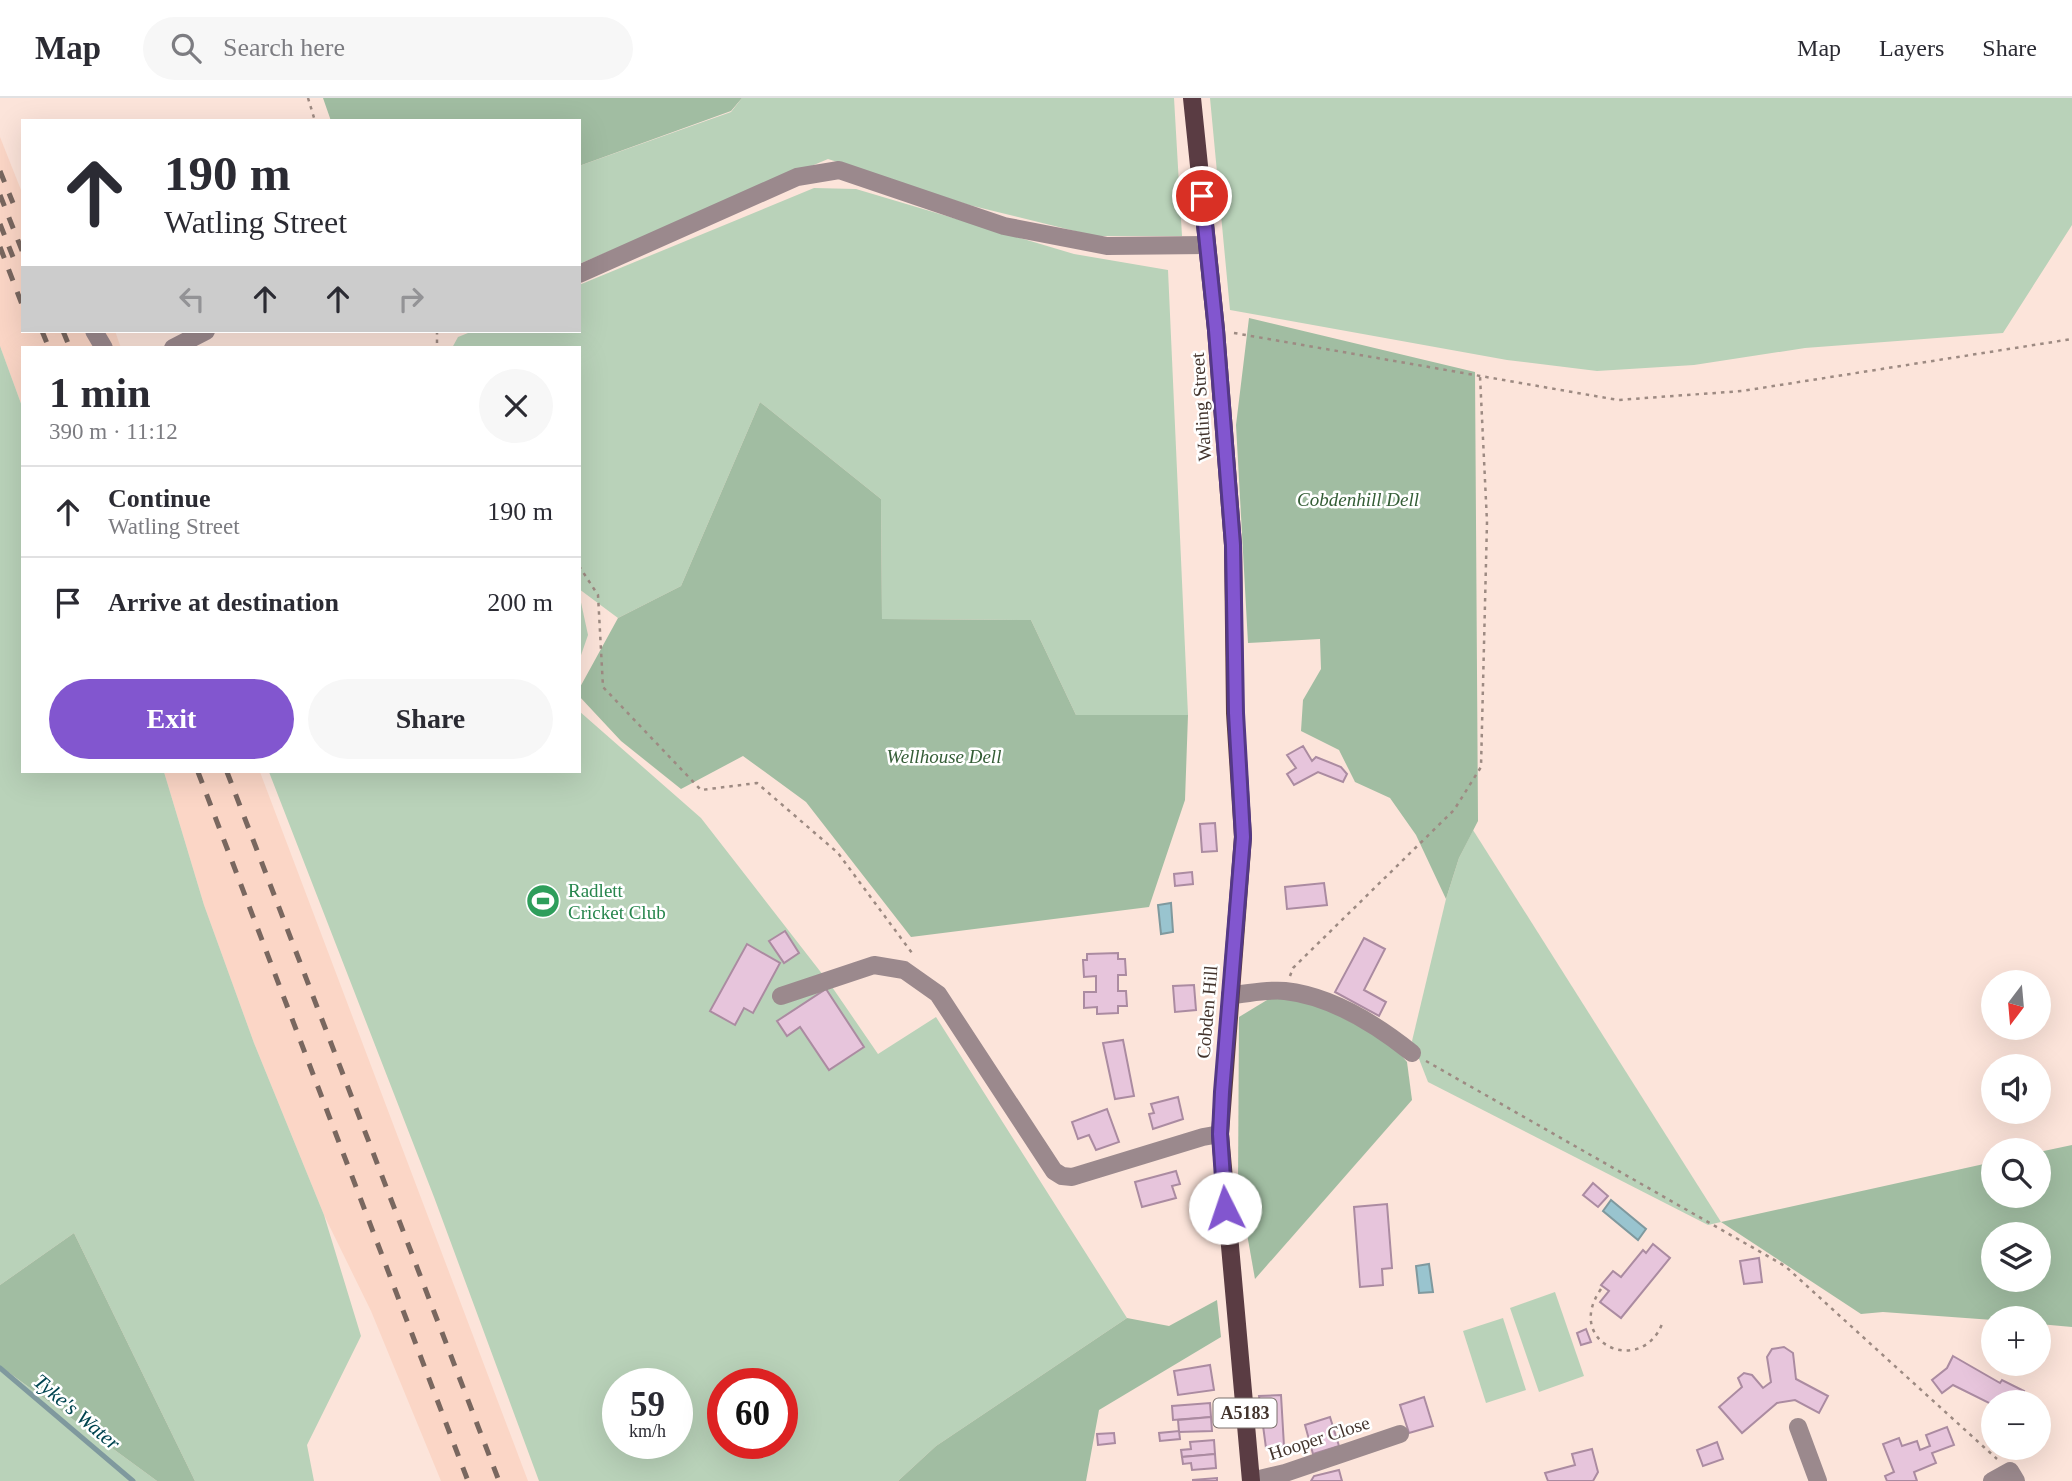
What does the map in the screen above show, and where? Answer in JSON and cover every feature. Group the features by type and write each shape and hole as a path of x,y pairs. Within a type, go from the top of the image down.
{"main road":[{"name":"Watling Street","path":"1192,98 1216,330 1233,545 1236,713"},
{"name":"Cobden Hill","path":"1236,713 1243,837 1220,1134 1251,1481"}],"lane":[{"path":"581,274 797,177 839,170 1004,226 1107,246 1207,245"},
{"path":"177,346 202,333"},
{"path":"781,996 874,965 904,970 938,994 1054,1171 1062,1177 1072,1177 1203,1136 1220,1134"},
{"path":"1230,995 1284,990 1355,1014 1388,1034 1412,1053"},
{"path":"1798,1427 1818,1481"},
{"name":"Hooper Close","path":"1251,1481 1285,1473 1400,1434"},
{"path":"1992,1481 2013,1476"}],"path":[{"path":"308,98 314,119"},
{"path":"1216,330 1618,400 1742,391 2072,339"},
{"path":"1284,990 1293,968 1454,810 1481,767 1487,522 1480,376"},
{"path":"581,569 598,595 603,687 701,790 757,783 838,853 912,954"},
{"path":"1412,1053 1785,1266 2013,1476"},
{"path":"1601,1289 1591,1303 1589,1320 1603,1342 1612,1348 1635,1350 1646,1346 1654,1340 1662,1324"}],"shaded area":[{"path":"0,137 21,190 21,333 116,333 120,346 21,346 21,404 0,346"},
{"path":"164,773 260,773 528,1481 441,1481 371,1311 324,1215 254,1043 204,905"}],"green space":[{"path":"323,98 742,98 731,111 581,165 581,119 330,119"},
{"path":"742,98 1174,98 1182,236 1095,236 969,205 828,159 581,263 581,165 731,112"},
{"path":"1210,98 2072,98 2072,225 2003,333 1805,348 1694,365 1597,371 1507,360 1230,310"},
{"path":"814,188 856,189 1074,254 1168,270 1188,715 1076,715 1031,620 882,619 881,499 760,402 681,586 618,618 581,590 581,346 453,346 458,337 468,333 581,333 581,284"},
{"name":"Cobdenhill Dell","path":"1249,318 1475,372 1478,821 1459,858 1446,899 1416,835 1390,798 1355,782 1339,750 1301,731 1303,700 1321,669 1320,639 1248,643 1236,425"},
{"path":"0,346 21,404 21,773 164,773 204,905 254,1043 324,1215 361,1336 307,1445 314,1481 195,1481 74,1233 0,1285"},
{"name":"Wellhouse Dell","path":"760,402 881,499 882,619 1031,620 1076,715 1188,715 1185,800 1149,907 911,937 806,802 743,756 681,789 621,741 581,698 581,685 618,618 681,586"},
{"path":"581,602 588,635 581,655"},
{"path":"581,713 701,818 830,984 878,1054 936,1017 1127,1318 936,1446 898,1481 539,1481 434,1197 269,773 581,773"},
{"path":"1473,830 1721,1222 1708,1225 1428,1082 1412,1041 1446,899 1459,858"},
{"path":"1272,997 1317,1004 1391,1043 1407,1062 1412,1100 1255,1279 1238,1183 1239,1017"},
{"path":"2072,1145 2072,1327 2051,1325 2051,1306 1981,1306 1981,1319 1883,1312 1861,1314 1721,1222 1981,1165 1981,1208 2051,1208 2051,1149"},
{"path":"74,1233 195,1481 157,1481 0,1366 0,1285"},
{"path":"1555,1292 1584,1376 1539,1392 1510,1308"},
{"path":"1217,1300 1221,1337 1099,1410 1086,1481 898,1481 936,1446 1127,1318 1169,1326"},
{"path":"1503,1318 1526,1390 1486,1403 1463,1331"},
{"path":"0,1366 157,1481 0,1481"}],"water":[{"path":"1171,903 1173,932 1161,934 1158,905"},
{"path":"1611,1200 1646,1229 1638,1240 1603,1211"},
{"path":"1429,1264 1433,1292 1419,1293 1416,1266"}],"building":[{"path":"1303,746 1312,761 1316,757 1341,767 1347,774 1343,782 1318,772 1294,785 1287,774 1296,768 1287,755"},
{"path":"1215,823 1217,851 1202,852 1200,824"},
{"path":"1192,872 1193,884 1175,886 1174,874"},
{"path":"1324,883 1327,905 1287,909 1285,887"},
{"path":"785,931 799,953 784,963 769,941"},
{"path":"1364,938 1385,949 1364,990 1386,1002 1379,1016 1335,992"},
{"path":"747,944 780,963 753,1013 744,1008 735,1025 710,1011"},
{"path":"1118,953 1118,959 1125,959 1126,975 1118,975 1118,991 1126,991 1127,1006 1118,1006 1118,1013 1097,1014 1097,1007 1084,1008 1084,992 1096,992 1096,976 1084,977 1083,960 1087,960 1087,954"},
{"path":"1194,985 1196,1010 1175,1012 1173,986"},
{"path":"826,989 864,1047 829,1070 800,1027 787,1036 777,1021"},
{"path":"1123,1040 1134,1096 1115,1099 1103,1043"},
{"path":"1178,1097 1183,1119 1153,1129 1149,1114 1154,1113 1151,1104"},
{"path":"1107,1109 1119,1142 1096,1150 1089,1135 1078,1139 1072,1122"},
{"path":"1176,1171 1180,1184 1172,1186 1176,1198 1142,1207 1135,1182"},
{"path":"1593,1183 1608,1196 1598,1207 1583,1195"},
{"path":"1387,1204 1392,1268 1382,1269 1383,1285 1360,1287 1354,1207"},
{"path":"1653,1244 1670,1258 1621,1318 1600,1302 1609,1291 1601,1285 1613,1271 1621,1277 1643,1250 1646,1253"},
{"path":"1759,1258 1762,1282 1744,1284 1740,1261"},
{"path":"1586,1329 1591,1342 1581,1345 1577,1333"},
{"path":"1784,1347 1793,1353 1796,1379 1828,1396 1819,1413 1795,1400 1777,1403 1742,1433 1719,1407 1742,1387 1738,1378 1744,1373 1752,1375 1763,1388 1771,1382 1767,1357 1772,1349"},
{"path":"1953,1356 1981,1372 1981,1376 1988,1376 2000,1383 2002,1380 2022,1390 1981,1390 1981,1399 1953,1385 1942,1393 1932,1380 1947,1368"},
{"path":"1210,1365 1214,1390 1178,1395 1174,1371"},
{"path":"1281,1395 1284,1446 1266,1448 1259,1396"},
{"path":"1424,1397 1433,1426 1409,1433 1400,1405"},
{"path":"1210,1403 1211,1417 1173,1420 1172,1406"},
{"path":"1211,1417 1212,1431 1179,1432 1178,1420"},
{"path":"1330,1417 1339,1446 1313,1454 1305,1425"},
{"path":"1947,1427 1954,1445 1932,1453 1936,1463 1914,1472 1917,1481 1887,1481 1885,1476 1894,1472 1883,1444 1899,1438 1902,1446 1917,1441 1920,1450 1930,1446 1926,1435"},
{"path":"1179,1431 1180,1439 1160,1441 1159,1433"},
{"path":"1114,1433 1115,1443 1098,1445 1097,1434"},
{"path":"1214,1440 1215,1454 1182,1457 1181,1450 1191,1449 1190,1442"},
{"path":"1717,1442 1723,1459 1703,1466 1697,1450"},
{"path":"1592,1449 1598,1472 1593,1481 1548,1481 1545,1473 1575,1465 1572,1454"},
{"path":"1215,1454 1216,1468 1192,1470 1191,1463 1183,1464 1182,1457"},
{"path":"1339,1470 1342,1481 1311,1481 1314,1476"},
{"path":"1217,1478 1217,1481 1193,1481 1193,1480"}],"waterway":[{"name":"Tyke's Water","path":"0,1368 133,1481"}],"railway":[{"path":"0,171 13,203"},
{"path":"0,195 21,248"},
{"path":"0,224 13,257"},
{"path":"0,247 21,302"},
{"path":"43,333 48,346"},
{"path":"64,333 69,346"},
{"path":"198,773 468,1481"},
{"path":"227,773 499,1481"}],"place":[{"name":"Radlett Cricket Club","path":"543,901"}],"route":[{"path":"1202,196 1233,545 1236,713 1243,837 1223,1071 1220,1134 1225,1208"}]}
